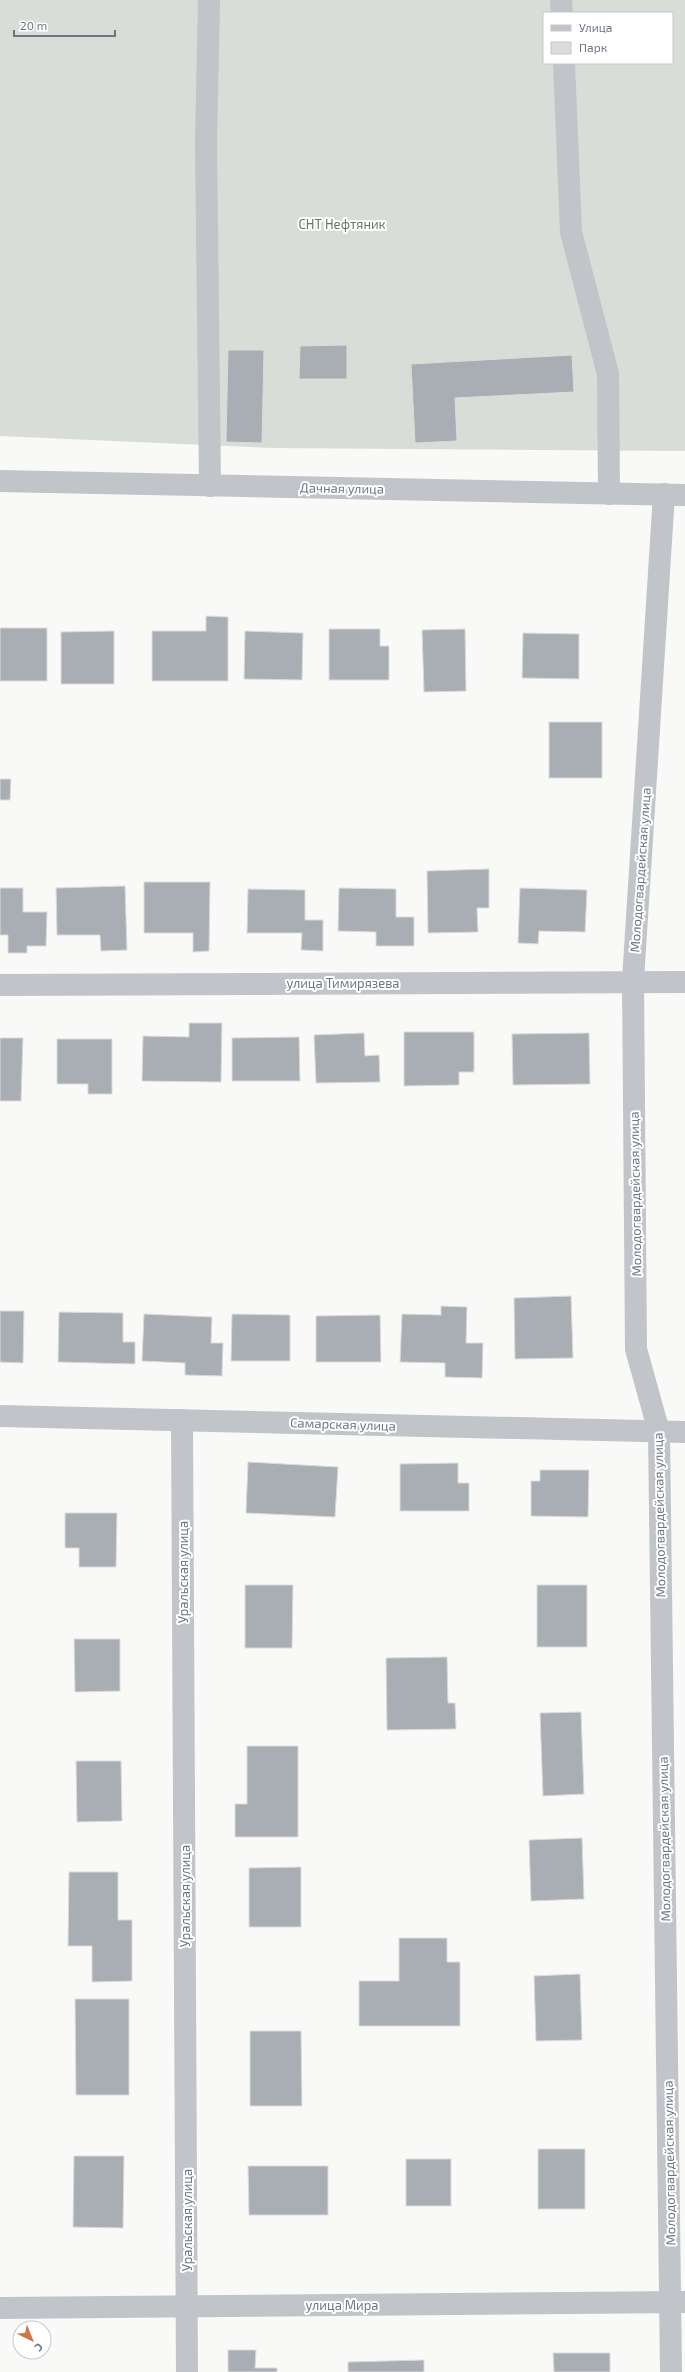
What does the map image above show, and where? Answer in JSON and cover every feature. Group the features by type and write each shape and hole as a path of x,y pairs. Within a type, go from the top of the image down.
{"street":[{"path":"209,0 206,143 210,486"},
{"path":"561,0 562,12"},
{"path":"564,64 571,232 608,374 609,494"},
{"name":"Дачная улица","path":"0,481 674,495"},
{"name":"Молодогвардейская улица","path":"671,2372 678,2302 659,1432 636,1349 633,980 674,495"},
{"name":"улица Тимирязева","path":"0,985 633,980 685,982"},
{"name":"Самарская улица","path":"0,1416 685,1432"},
{"name":"Уральская улица","path":"182,1420 187,2372"},
{"name":"улица Мира","path":"0,2308 678,2302"}],"green space":[{"name":"СНТ Нефтяник","path":"0,0 685,0 685,451 273,448 0,436"}],"building":[{"path":"347,345 347,379 299,379 300,346"},
{"path":"228,350 264,350 262,443 226,442"},
{"path":"572,355 574,392 455,398 457,441 415,443 411,364"},
{"path":"206,616 228,617 228,681 152,681 152,631 206,631"},
{"path":"0,628 47,628 47,681 0,681"},
{"path":"329,629 380,629 380,646 389,646 389,680 329,680"},
{"path":"465,629 466,691 424,692 422,630"},
{"path":"114,631 114,684 61,684 61,632"},
{"path":"245,631 303,633 302,680 244,679"},
{"path":"523,633 579,634 579,679 522,678"},
{"path":"549,722 602,722 602,778 549,778"},
{"path":"0,779 11,779 10,800 0,800"},
{"path":"489,869 489,908 477,908 478,932 428,933 427,871"},
{"path":"144,882 210,882 209,951 193,952 193,933 144,933"},
{"path":"125,886 127,950 101,951 100,935 57,935 56,888"},
{"path":"0,888 23,888 23,912 47,912 46,946 27,946 27,953 8,953 8,935 0,935"},
{"path":"339,888 396,889 396,917 414,917 414,946 376,946 376,932 338,931"},
{"path":"520,888 587,890 585,932 539,931 538,944 518,943"},
{"path":"248,889 305,890 305,920 323,920 323,951 301,950 302,933 247,933"},
{"path":"189,1023 222,1023 221,1082 142,1081 143,1036 189,1037"},
{"path":"404,1032 474,1032 474,1072 459,1072 459,1085 404,1086"},
{"path":"364,1033 365,1056 379,1055 380,1082 316,1083 314,1035"},
{"path":"589,1033 590,1084 513,1085 512,1034"},
{"path":"299,1037 300,1081 232,1081 232,1038"},
{"path":"0,1038 23,1038 21,1101 0,1101"},
{"path":"57,1039 112,1039 112,1094 88,1094 88,1084 57,1084"},
{"path":"571,1296 573,1358 515,1359 514,1298"},
{"path":"441,1306 467,1307 466,1343 483,1343 482,1378 445,1377 445,1363 400,1362 402,1314 441,1315"},
{"path":"0,1311 24,1311 23,1363 0,1362"},
{"path":"59,1312 123,1313 123,1342 135,1342 135,1364 58,1362"},
{"path":"144,1314 212,1317 211,1343 223,1343 222,1376 185,1375 185,1363 142,1361"},
{"path":"232,1314 290,1315 290,1361 231,1361"},
{"path":"380,1315 381,1362 316,1362 316,1316"},
{"path":"248,1462 338,1467 335,1517 246,1513"},
{"path":"458,1463 458,1483 469,1483 469,1511 400,1511 400,1464"},
{"path":"540,1470 589,1470 588,1517 531,1516 531,1481 540,1481"},
{"path":"65,1513 117,1513 116,1567 79,1567 79,1548 65,1548"},
{"path":"245,1585 293,1585 292,1648 245,1648"},
{"path":"537,1585 587,1585 587,1647 537,1647"},
{"path":"74,1639 120,1639 120,1691 75,1692"},
{"path":"447,1657 448,1703 455,1703 456,1729 387,1730 386,1658"},
{"path":"581,1712 584,1794 543,1796 540,1713"},
{"path":"247,1746 298,1746 298,1837 235,1837 235,1804 247,1804"},
{"path":"76,1761 121,1761 122,1821 77,1822"},
{"path":"582,1838 584,1899 531,1901 529,1840"},
{"path":"301,1867 301,1927 249,1927 249,1868"},
{"path":"69,1872 118,1872 118,1920 132,1920 132,1981 92,1982 92,1946 68,1946"},
{"path":"399,1938 447,1938 447,1962 460,1962 460,2026 359,2026 359,1981 399,1981"},
{"path":"580,1974 582,2040 536,2041 534,1976"},
{"path":"75,1999 129,1999 129,2095 76,2095"},
{"path":"250,2031 301,2031 302,2106 250,2106"},
{"path":"538,2149 585,2149 585,2209 538,2209"},
{"path":"74,2156 124,2156 123,2228 73,2227"},
{"path":"406,2159 451,2159 451,2206 406,2206"},
{"path":"248,2166 328,2166 328,2215 249,2215"},
{"path":"228,2350 256,2350 255,2368 277,2368 277,2372 228,2372"},
{"path":"553,2353 610,2353 610,2372 554,2372"},
{"path":"424,2360 424,2372 348,2372 348,2362"}]}
